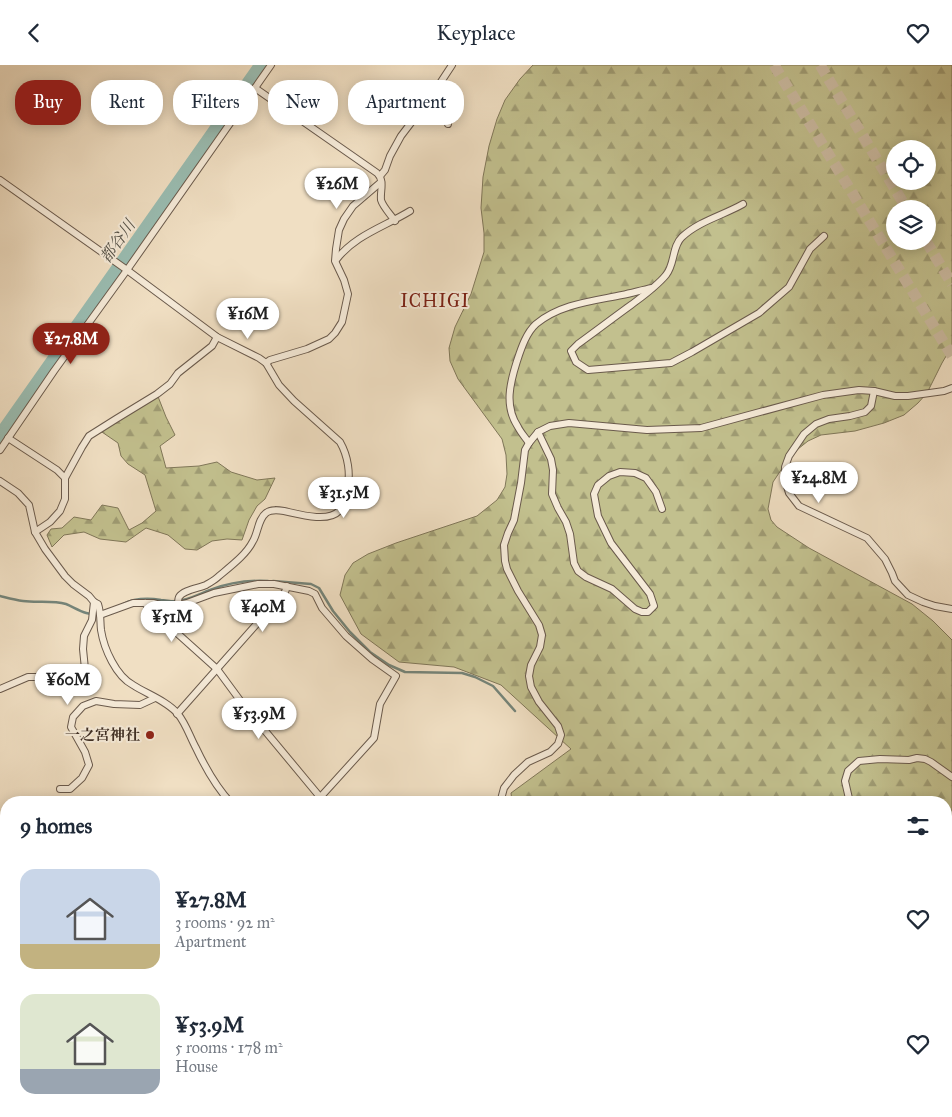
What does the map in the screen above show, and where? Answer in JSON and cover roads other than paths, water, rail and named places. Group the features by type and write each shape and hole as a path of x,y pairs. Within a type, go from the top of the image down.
{"street":[{"path":"258,84 271,65"},
{"path":"442,80 452,65"},
{"path":"258,90 362,162 381,179 382,203 395,221"},
{"path":"0,450 123,267 228,125"},
{"path":"266,363 270,360 307,349 329,339 336,333 342,322 348,294 344,279 335,261 340,230 344,219 353,205 381,179 390,156 410,125"},
{"path":"0,180 123,267 217,337 266,363 279,385 340,442 345,450 348,460 348,485 339,511 332,516 319,517 275,510 266,513 261,519 255,539 242,555 217,578 202,587 186,591 178,602"},
{"path":"744,204 699,224 681,237 668,273 655,287 578,344 571,351 576,363 588,370 672,363 759,313 771,303 789,287 810,249 824,236"},
{"path":"335,261 353,243 373,230 395,221 410,211"},
{"path":"529,443 518,427 511,411 509,399 510,381 527,336 536,325 550,316 580,303 655,287"},
{"path":"35,532 50,522 60,511 65,499 66,478 89,436 170,384 178,373 212,346 217,337"},
{"path":"502,796 504,787 514,775 528,762 550,752 558,744 561,735 558,726 539,702 531,687 529,676 531,665 540,647 542,635 540,625 518,591 505,561 504,545 514,520 525,450 538,432 550,426 569,423 647,430 701,428 823,395 859,390 908,396 944,391 952,388"},
{"path":"874,391 871,406 865,412 829,419 816,424 804,434 789,456 785,467 789,493 799,506 868,538 884,559 896,581 908,595 924,603 952,609"},
{"path":"538,432 551,459 553,470 552,495 566,521 574,563 578,571 586,577 612,589 635,609 642,612 648,612 654,606 650,594 611,543 598,516 594,494 598,485 609,476 620,472 635,473 646,478 656,492 662,509"},
{"path":"8,438 66,478"},
{"path":"0,481 18,493 29,505 35,532 65,576 98,604 102,633 109,656 117,670 130,684 168,706 177,714 217,787 225,796"},
{"path":"100,615 133,603 154,603 164,606 178,602 187,603 214,593 258,584 287,586 309,591 316,595 322,608 346,636 372,659 396,676 380,704 374,738 321,796"},
{"path":"177,714 285,592 287,586"},
{"path":"0,689 28,677 70,682 76,681 81,677 85,669 84,636 92,619 94,602"},
{"path":"146,603 148,607 217,669 314,796"},
{"path":"60,789 70,789 82,778 89,765 85,752 71,727 73,717 83,706 96,701 140,705 155,698"},
{"path":"848,796 845,781 848,771 859,761 925,759 931,761 952,777"}],"waterway":[{"name":"都谷川","path":"0,437 262,65"},
{"path":"123,604 142,599 181,600 231,584 268,581"},
{"path":"273,581 311,584 319,588 333,611 350,632 370,652 389,665 405,672 462,673 475,677 493,686 515,711"},
{"path":"0,596 14,600 61,603 86,613 99,613"}],"tunnel":[{"path":"774,65 952,356"},
{"path":"820,65 902,200"},
{"path":"931,250 952,284"}],"place":[{"name":"一之宮神社","path":"150,735"}],"district":[{"name":"ICHIGI","path":"435,301"}]}
